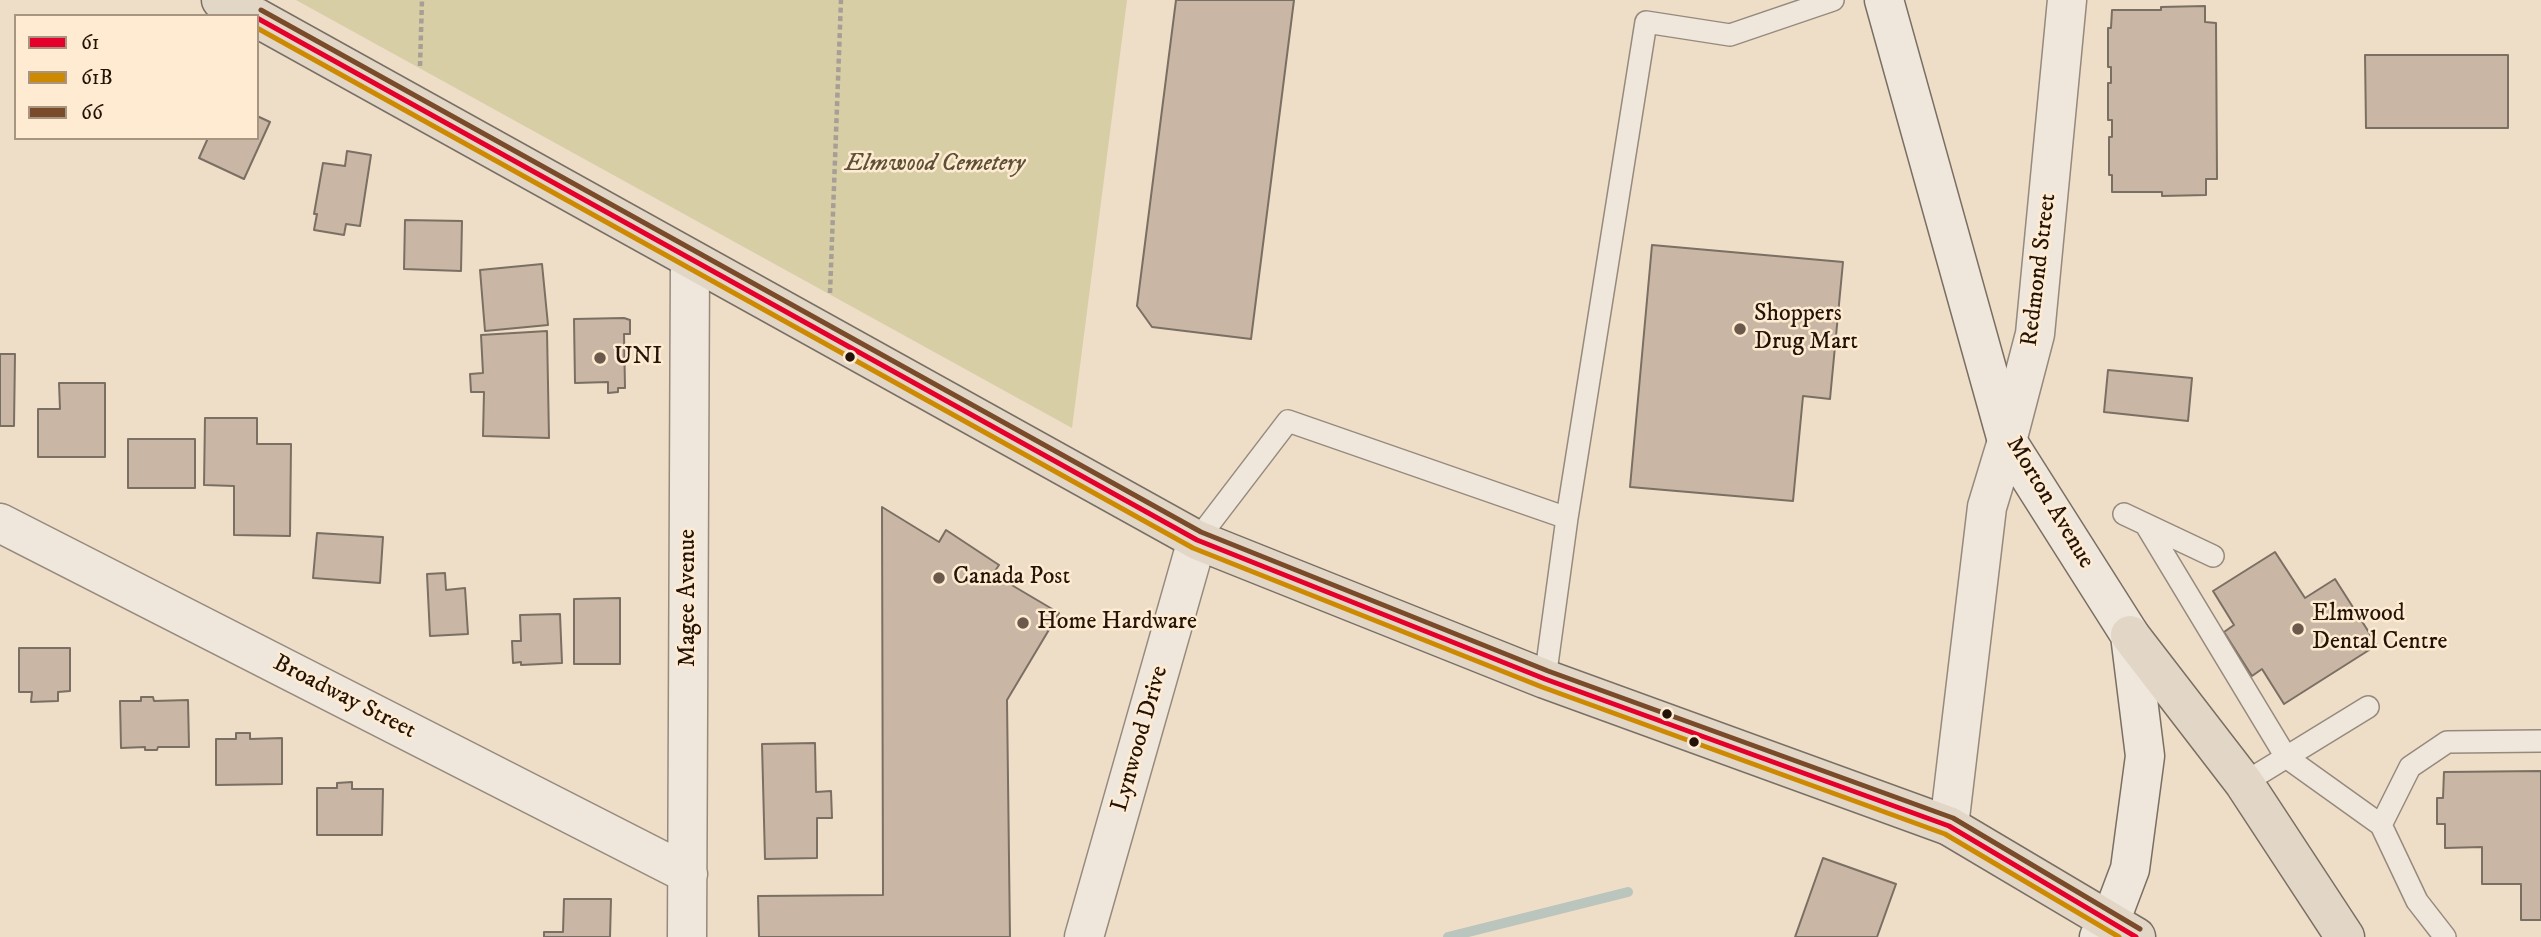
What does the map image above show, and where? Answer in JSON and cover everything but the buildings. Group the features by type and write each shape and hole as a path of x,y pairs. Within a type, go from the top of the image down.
{"main road":[{"path":"221,0 249,14"},
{"path":"259,19 1197,540 1545,679 1949,826 2115,932"},
{"path":"2130,635 2244,783 2345,937"}],"street":[{"name":"Morton Avenue","path":"1884,0 2007,441 2130,635 2145,756 2130,869 2115,932"},
{"name":"Redmond Street","path":"1949,826 1986,507 2007,441 2035,334 2067,0"},
{"name":"Magee Avenue","path":"687,937 690,260"},
{"name":"Broadway Street","path":"0,523 688,874"},
{"name":"Lynwood Drive","path":"1084,937 1197,540"}],"lane":[{"path":"1545,679 1567,518 1646,22 1730,35 1833,0"},
{"path":"1197,540 1288,421 1567,518"},
{"path":"2124,514 2213,556"},
{"path":"2146,525 2286,757 2381,825 2417,901 2445,937"},
{"path":"2244,783 2368,707"},
{"path":"2381,825 2410,767 2447,742 2541,741"}],"path":[{"path":"418,107 422,0"},
{"path":"828,336 841,0"}],"green space":[{"name":"Elmwood Cemetery","path":"296,0 1127,0 1072,428"}],"waterway":[{"path":"1448,937 1628,892"}],"transit line":[{"name":"66","path":"261,10 1201,532 1548,671 1953,818 2140,929"},
{"name":"61","path":"259,19 1197,540 1545,679 1949,826 2136,937"},
{"name":"61B","path":"259,29 1193,548 1542,687 1945,834 2119,937"}],"place":[{"name":"Shoppers Drug Mart","path":"1740,329"},
{"name":"UNI","path":"600,358"},
{"name":"Canada Post","path":"939,578"},
{"name":"Home Hardware","path":"1023,623"},
{"name":"Elmwood Dental Centre","path":"2298,629"}]}
